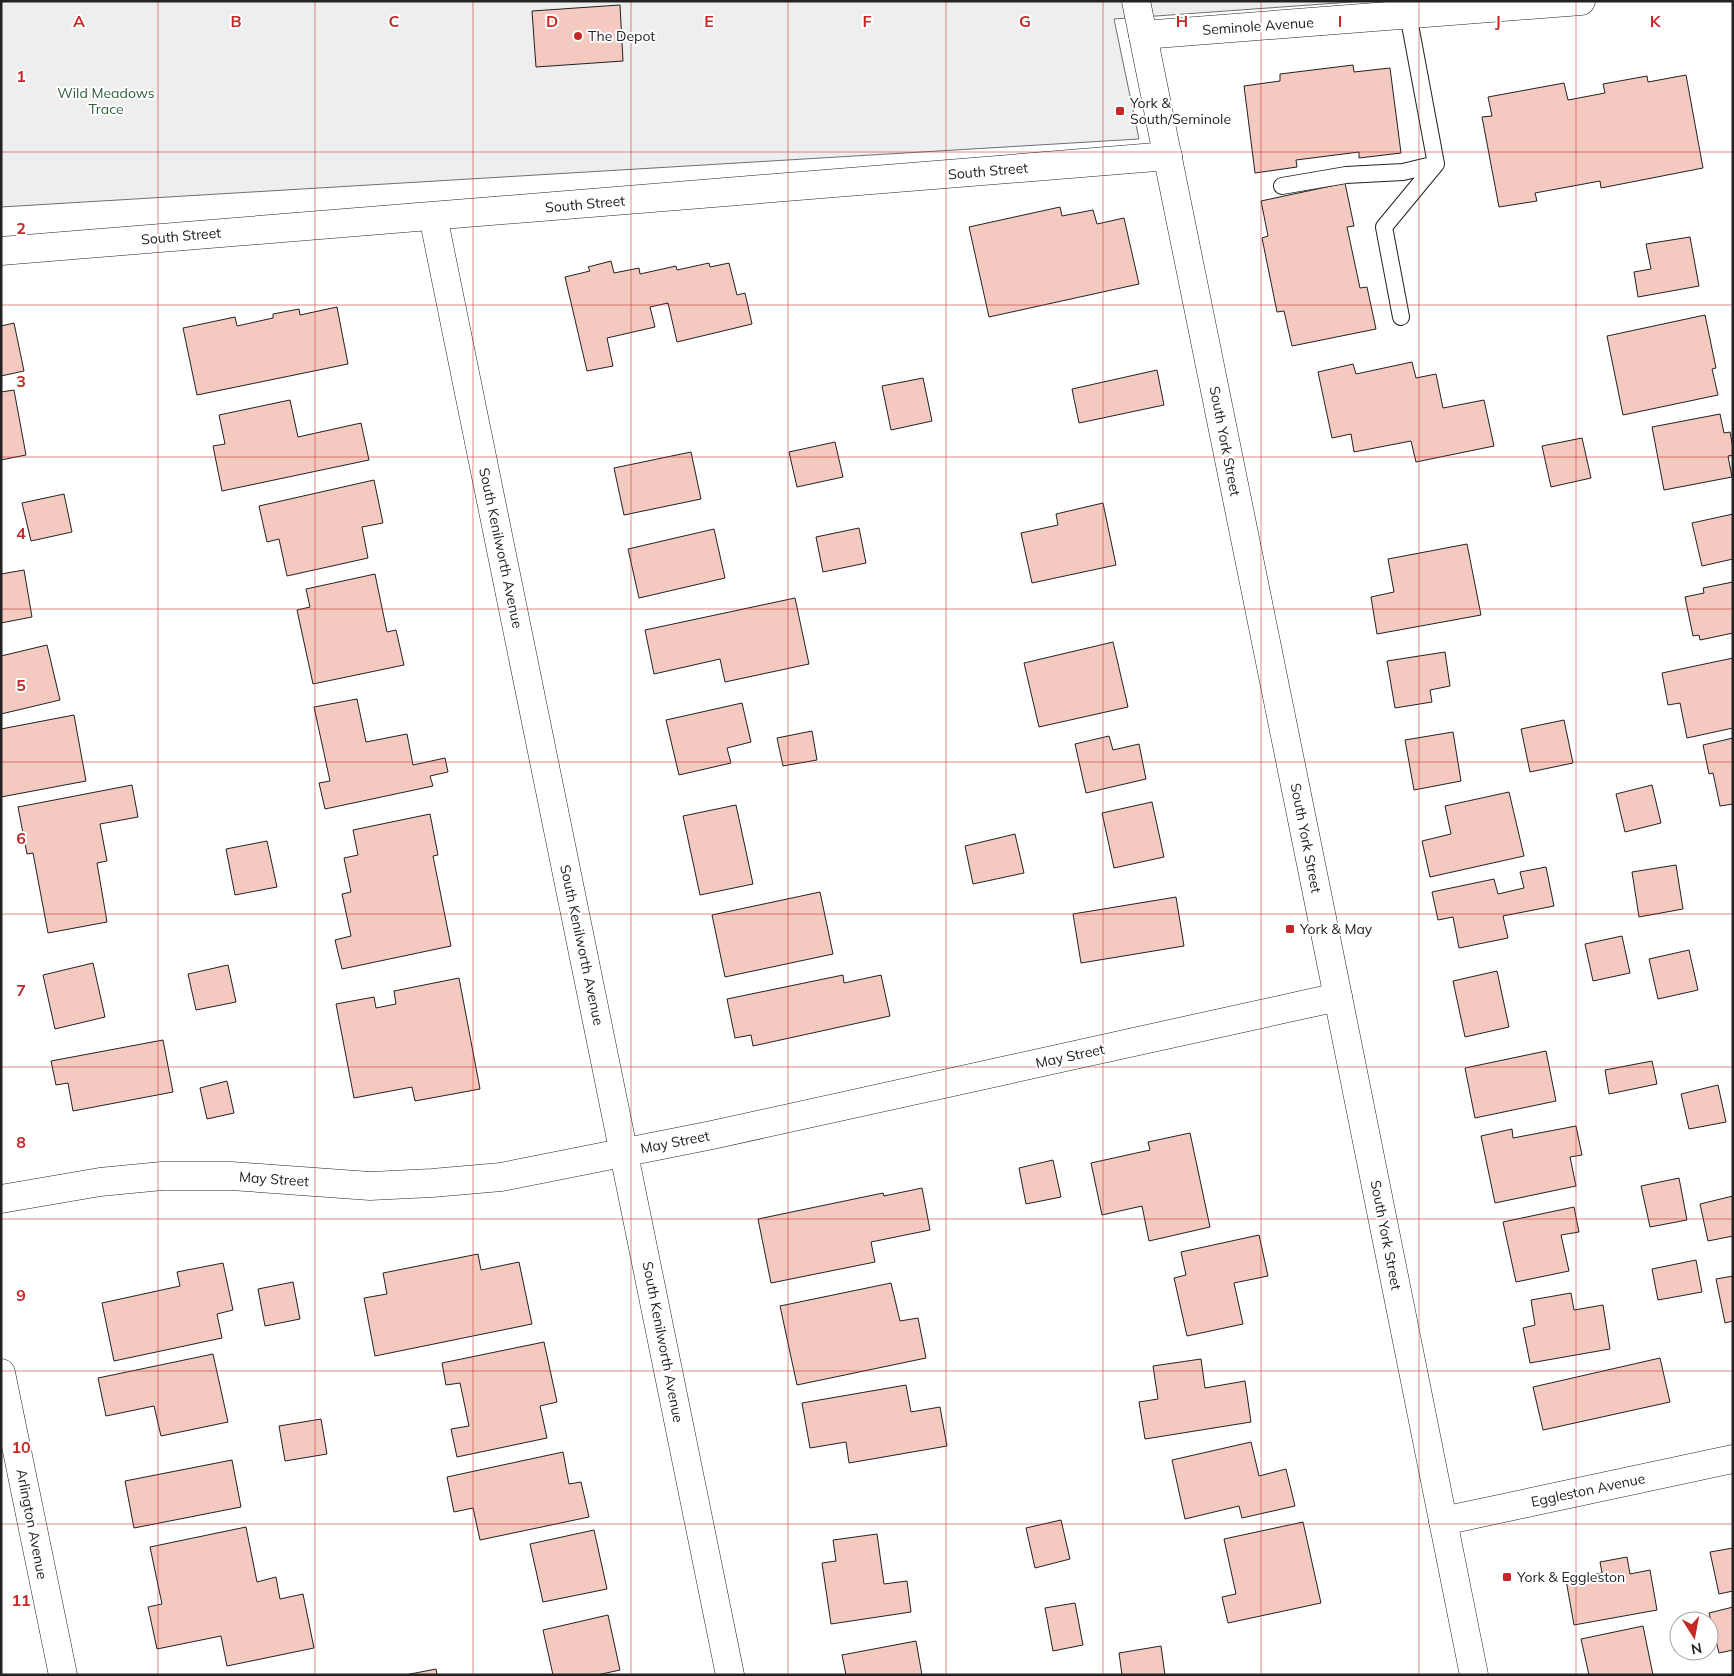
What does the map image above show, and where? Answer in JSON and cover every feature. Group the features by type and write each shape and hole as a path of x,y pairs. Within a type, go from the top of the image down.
{"street":[{"name":"South York Street","path":"1136,1 1474,1675"},
{"name":"Seminole Avenue","path":"1143,35 1581,1"},
{"name":"South Street","path":"1,251 1168,156"},
{"name":"South Kenilworth Avenue","path":"432,216 730,1675"},
{"name":"May Street","path":"1,1199 100,1182 162,1176 231,1176 370,1186 501,1177 750,1127 1338,997"},
{"name":"Arlington Avenue","path":"1,1373 63,1675"},
{"name":"Eggleston Avenue","path":"1443,1521 1733,1459"}],"lane":[{"path":"1408,14 1436,164"},
{"path":"1282,186 1346,174 1403,172 1436,164"},
{"path":"1401,317 1384,227 1436,164"}],"green space":[{"name":"Wild Meadows Trace","path":"1,1 1366,1 1114,19 1139,139 1,207"}],"building":[{"name":"The Depot","path":"620,5 623,61 536,67 532,11"},
{"path":"1353,65 1354,72 1390,68 1401,153 1359,158 1359,152 1296,160 1297,167 1255,173 1244,86 1280,81 1280,74"},
{"path":"1686,75 1703,168 1601,188 1600,181 1535,193 1537,201 1499,207 1482,117 1492,116 1488,97 1564,83 1568,100 1605,93 1603,84 1647,76 1648,82"},
{"path":"1345,183 1354,226 1347,227 1360,288 1367,287 1376,329 1292,346 1284,311 1277,312 1262,238 1268,236 1261,201"},
{"path":"1060,207 1062,216 1093,210 1097,224 1124,218 1139,284 989,317 969,227"},
{"path":"1690,237 1699,286 1638,297 1634,272 1651,269 1646,244"},
{"path":"611,261 614,273 639,268 640,274 676,266 677,270 709,263 710,267 729,263 737,295 745,293 752,324 677,342 668,303 650,307 655,327 607,338 613,366 587,371 565,277 590,271 588,267"},
{"path":"337,307 348,364 197,395 183,328 235,317 237,326 273,318 273,314 299,309 300,315"},
{"path":"1705,315 1716,368 1712,369 1718,395 1623,415 1607,336"},
{"path":"14,323 24,371 1,376 1,326"},
{"path":"1412,362 1416,378 1436,374 1443,408 1484,400 1494,446 1416,462 1411,441 1354,452 1351,434 1332,438 1318,372 1353,364 1356,374"},
{"path":"1157,370 1164,405 1079,423 1072,389"},
{"path":"923,378 932,421 891,430 882,386"},
{"path":"14,390 26,455 1,460 1,392"},
{"path":"290,400 298,437 361,423 369,460 222,491 213,446 225,444 219,415"},
{"path":"1720,414 1724,433 1730,432 1733,455 1728,456 1732,477 1664,490 1652,427"},
{"path":"1582,438 1591,478 1551,487 1542,446"},
{"path":"835,442 843,477 797,487 789,452"},
{"path":"691,452 701,499 624,515 614,468"},
{"path":"374,480 383,523 362,527 368,558 287,576 279,539 267,542 259,506"},
{"path":"64,494 72,532 31,541 22,503"},
{"path":"1103,503 1116,565 1032,583 1021,533 1058,525 1056,514"},
{"path":"1733,514 1733,559 1702,566 1692,523"},
{"path":"859,528 866,563 823,572 816,537"},
{"path":"714,529 725,578 639,598 628,549"},
{"path":"1467,544 1481,615 1377,634 1371,597 1394,592 1388,559"},
{"path":"24,570 32,617 1,623 1,574"},
{"path":"375,574 387,632 396,630 404,665 313,684 297,610 310,607 306,589"},
{"path":"1733,582 1733,633 1700,640 1699,635 1693,636 1685,597 1704,593 1703,588"},
{"path":"795,598 809,664 725,682 720,659 654,674 645,630"},
{"path":"1113,642 1128,707 1039,727 1024,663"},
{"path":"47,645 60,700 1,714 1,656"},
{"path":"1445,652 1450,686 1430,690 1432,702 1395,708 1387,661"},
{"path":"1733,658 1733,728 1687,738 1680,703 1668,705 1662,673"},
{"path":"357,699 366,742 407,734 413,765 445,758 448,772 430,776 433,786 325,809 319,783 330,781 314,707"},
{"path":"742,703 751,742 727,748 731,763 679,775 666,720"},
{"path":"74,715 86,781 1,797 1,729"},
{"path":"1564,720 1573,763 1530,772 1521,729"},
{"path":"812,731 817,760 783,766 777,738"},
{"path":"1453,732 1461,781 1414,790 1405,740"},
{"path":"1109,736 1113,750 1139,744 1146,779 1086,793 1075,744"},
{"path":"1733,738 1733,804 1720,806 1713,773 1709,774 1703,745"},
{"path":"132,785 138,817 100,824 107,861 97,863 107,922 48,933 33,853 27,854 18,807"},
{"path":"1652,785 1661,823 1625,832 1616,794"},
{"path":"1509,792 1524,856 1430,877 1422,841 1451,834 1445,806"},
{"path":"1152,802 1164,857 1114,868 1102,813"},
{"path":"736,805 753,884 700,895 683,816"},
{"path":"430,814 438,855 433,856 451,946 342,969 335,940 351,936 342,894 351,892 344,858 358,855 353,830"},
{"path":"1015,834 1024,873 973,884 965,846"},
{"path":"267,841 277,887 235,895 226,849"},
{"path":"1676,865 1683,909 1639,917 1632,872"},
{"path":"1546,867 1554,906 1503,916 1508,938 1459,948 1453,917 1438,920 1432,892 1494,879 1498,894 1524,888 1520,872"},
{"path":"820,892 833,954 725,977 712,915"},
{"path":"1176,897 1184,946 1081,963 1073,914"},
{"path":"1622,936 1630,973 1593,981 1585,944"},
{"path":"1689,950 1698,990 1658,999 1649,959"},
{"path":"93,963 105,1017 55,1029 43,975"},
{"path":"228,965 236,1002 196,1010 188,974"},
{"path":"1497,971 1509,1027 1465,1037 1453,981"},
{"path":"843,975 844,983 881,975 890,1016 753,1046 751,1035 735,1038 727,999"},
{"path":"459,978 480,1089 415,1101 412,1087 354,1098 336,1004 374,997 376,1008 396,1004 394,991"},
{"path":"163,1040 173,1092 73,1111 68,1083 56,1085 51,1061"},
{"path":"1546,1051 1556,1101 1475,1118 1465,1068"},
{"path":"1652,1061 1657,1084 1609,1094 1605,1070"},
{"path":"227,1081 234,1113 207,1119 200,1088"},
{"path":"1718,1085 1726,1122 1689,1129 1681,1094"},
{"path":"1576,1126 1582,1155 1570,1157 1576,1186 1495,1203 1481,1136 1512,1129 1513,1138"},
{"path":"1190,1133 1210,1227 1149,1241 1142,1206 1102,1215 1091,1163 1150,1150 1148,1142"},
{"path":"1053,1160 1061,1197 1026,1204 1019,1168"},
{"path":"1679,1178 1687,1220 1650,1227 1641,1186"},
{"path":"922,1188 930,1230 871,1242 875,1262 771,1283 758,1219 883,1193 884,1196"},
{"path":"1733,1196 1733,1236 1708,1241 1700,1204"},
{"path":"1574,1207 1579,1232 1561,1235 1569,1271 1516,1282 1503,1222"},
{"path":"1259,1235 1268,1276 1234,1283 1243,1324 1187,1336 1174,1278 1186,1275 1181,1252"},
{"path":"478,1254 481,1270 519,1262 532,1324 375,1356 364,1298 387,1294 383,1273"},
{"path":"1696,1260 1702,1292 1658,1300 1652,1269"},
{"path":"223,1263 233,1310 217,1314 222,1338 114,1361 102,1303 180,1286 177,1272"},
{"path":"1733,1276 1733,1321 1725,1323 1716,1279"},
{"path":"293,1282 300,1319 265,1326 258,1289"},
{"path":"891,1283 900,1321 918,1318 926,1358 797,1385 780,1306"},
{"path":"1571,1293 1574,1310 1603,1305 1610,1349 1530,1363 1523,1328 1535,1325 1531,1300"},
{"path":"544,1342 557,1402 540,1406 547,1438 457,1457 451,1429 469,1426 460,1383 446,1385 442,1363"},
{"path":"213,1354 228,1422 161,1436 154,1406 106,1416 98,1378"},
{"path":"1660,1358 1670,1402 1543,1430 1533,1387"},
{"path":"1201,1359 1205,1388 1245,1381 1251,1422 1145,1439 1139,1402 1158,1399 1153,1366"},
{"path":"906,1385 911,1412 940,1407 947,1446 849,1463 846,1442 810,1448 802,1403"},
{"path":"321,1419 327,1454 285,1461 279,1426"},
{"path":"1251,1442 1259,1476 1286,1469 1295,1506 1242,1518 1239,1506 1185,1519 1172,1460"},
{"path":"563,1452 569,1484 581,1482 589,1517 480,1540 473,1508 454,1512 447,1477"},
{"path":"232,1460 241,1507 134,1528 125,1481"},
{"path":"1061,1520 1070,1559 1035,1568 1026,1528"},
{"path":"1303,1522 1321,1603 1228,1623 1222,1597 1236,1594 1224,1539"},
{"path":"246,1527 257,1582 276,1577 280,1599 303,1594 314,1648 227,1666 221,1636 157,1649 148,1607 162,1604 150,1547"},
{"path":"594,1530 607,1589 543,1602 530,1544"},
{"path":"877,1534 884,1584 907,1581 911,1612 831,1624 822,1563 836,1561 833,1540"},
{"path":"1733,1548 1733,1591 1719,1594 1710,1552"},
{"path":"1627,1557 1630,1574 1650,1570 1657,1610 1574,1625 1566,1580 1602,1573 1600,1562"},
{"path":"1075,1603 1083,1645 1053,1651 1045,1608"},
{"path":"1733,1607 1733,1650 1719,1653 1719,1611 1717,1611"},
{"path":"608,1615 620,1670 597,1675 553,1675 543,1630"},
{"path":"1643,1626 1653,1675 1589,1675 1581,1639"},
{"path":"916,1641 922,1675 846,1675 842,1655"},
{"path":"1161,1646 1165,1675 1122,1675 1119,1653"},
{"path":"436,1669 437,1675 405,1675"}],"place":[{"name":"The Depot","path":"578,36"},
{"name":"York & South/Seminole","path":"1120,111"},
{"name":"York & May","path":"1290,929"},
{"name":"York & Eggleston","path":"1507,1577"}]}
